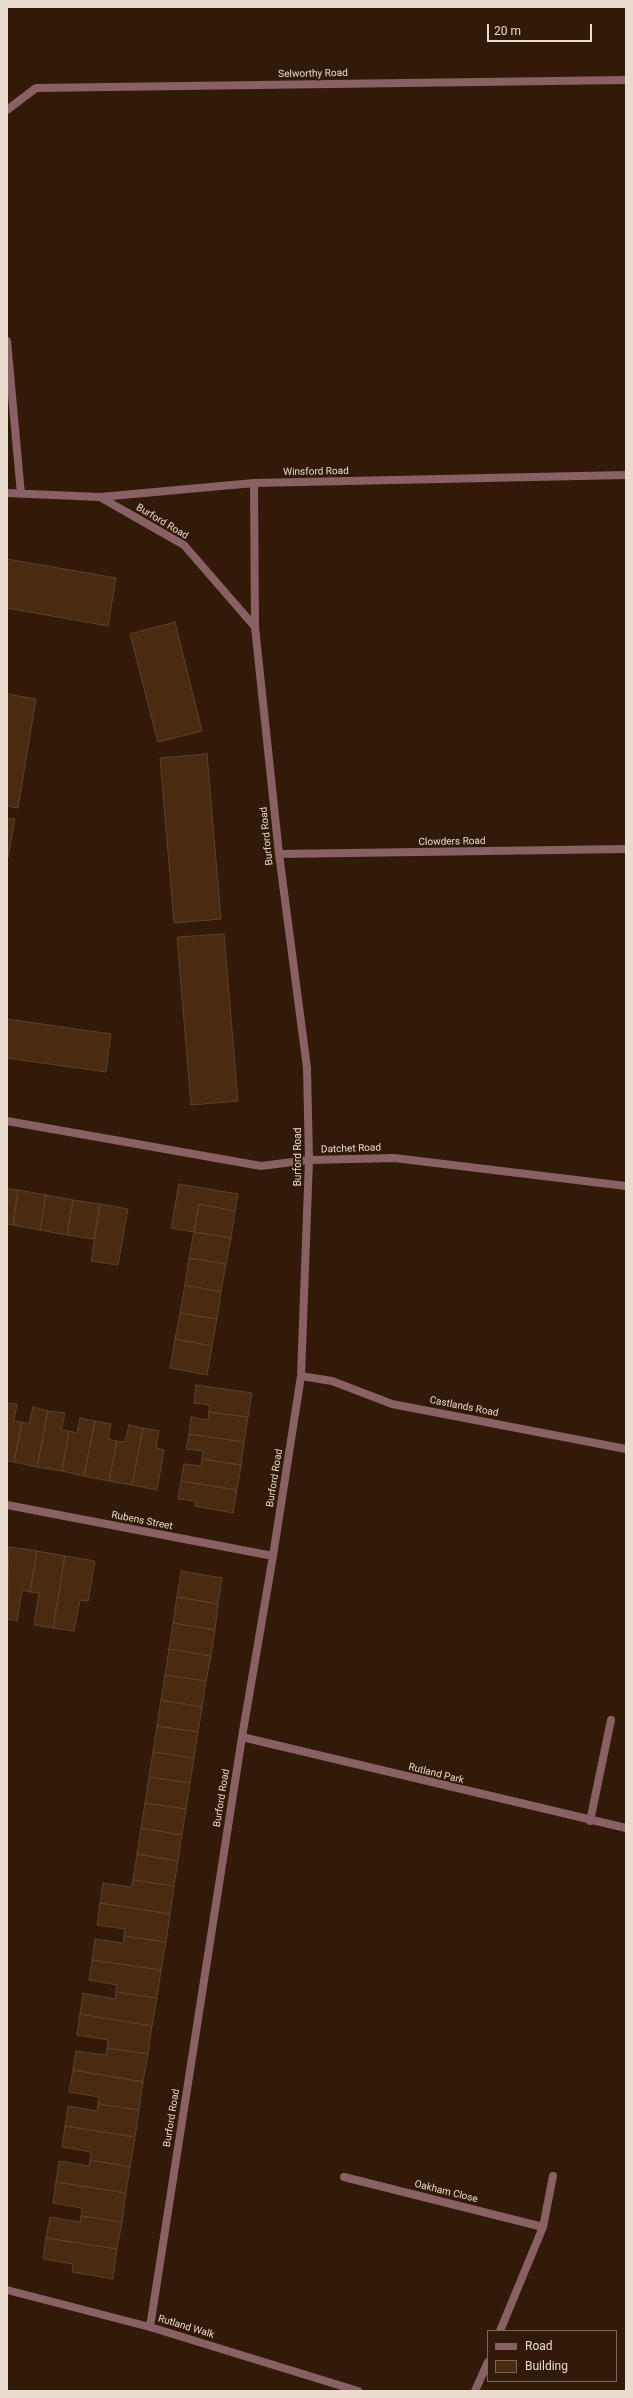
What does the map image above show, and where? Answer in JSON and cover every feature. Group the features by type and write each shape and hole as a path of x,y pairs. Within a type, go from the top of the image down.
{"street":[{"name":"Selworthy Road","path":"7,110 36,88 626,80"},
{"path":"7,341 21,494"},
{"name":"Winsford Road","path":"7,493 100,497 254,483 626,475"},
{"name":"Burford Road","path":"150,2327 242,1737 273,1556 301,1376 309,1160 307,1068 279,854 255,627 254,483"},
{"name":"Burford Road","path":"100,497 184,545 255,627"},
{"name":"Clowders Road","path":"279,854 626,849"},
{"name":"Datchet Road","path":"7,1121 261,1166 309,1160 394,1158 626,1186"},
{"name":"Castlands Road","path":"301,1376 332,1381 392,1404 626,1449"},
{"name":"Rubens Street","path":"7,1505 273,1556"},
{"path":"590,1821 611,1720"},
{"name":"Rutland Park","path":"242,1737 590,1821 626,1828"},
{"path":"500,2330 543,2227 554,2176"},
{"name":"Oakham Close","path":"344,2177 543,2227"},
{"name":"Rutland Walk","path":"7,2290 150,2327 358,2391"},
{"path":"475,2391 487,2364"}],"building":[{"path":"7,559 116,578 108,626 7,608"},
{"path":"175,622 202,731 158,742 130,634"},
{"path":"7,694 36,699 18,808 7,806"},
{"path":"207,754 221,919 174,923 160,758"},
{"path":"7,818 15,819 7,862"},
{"path":"224,934 238,1101 191,1105 177,937"},
{"path":"7,1019 111,1034 106,1072 7,1058"},
{"path":"179,1184 238,1194 235,1211 199,1204 194,1232 171,1228"},
{"path":"7,1189 18,1190 13,1225 7,1224"},
{"path":"18,1190 46,1195 40,1230 13,1225"},
{"path":"46,1195 73,1200 67,1235 40,1230"},
{"path":"73,1200 100,1204 94,1239 67,1235"},
{"path":"100,1204 128,1209 118,1265 91,1261"},
{"path":"199,1204 235,1211 231,1238 194,1232"},
{"path":"194,1232 231,1238 226,1264 189,1258"},
{"path":"189,1258 226,1264 221,1292 185,1285"},
{"path":"185,1285 221,1292 217,1319 180,1313"},
{"path":"180,1313 217,1319 212,1346 175,1339"},
{"path":"175,1339 212,1346 207,1375 170,1368"},
{"path":"196,1385 252,1393 248,1417 209,1412 210,1405 194,1403"},
{"path":"7,1403 17,1404 14,1421 22,1422 14,1462 7,1461"},
{"path":"33,1407 48,1411 37,1467 14,1462 22,1422 29,1424"},
{"path":"48,1411 65,1413 61,1430 69,1431 62,1471 37,1467"},
{"path":"209,1412 248,1417 244,1442 189,1434 191,1417 208,1420"},
{"path":"80,1418 95,1421 84,1476 62,1471 69,1431 77,1433"},
{"path":"95,1421 111,1424 108,1439 117,1441 109,1481 84,1476"},
{"path":"129,1425 143,1428 132,1485 109,1481 117,1441 125,1442"},
{"path":"143,1428 159,1431 156,1448 164,1450 157,1490 132,1485"},
{"path":"189,1434 244,1442 241,1465 202,1459 203,1451 186,1449"},
{"path":"202,1459 241,1465 237,1490 181,1481 184,1464 201,1466"},
{"path":"181,1481 237,1490 233,1513 195,1506 195,1501 178,1499"},
{"path":"9,1547 37,1551 30,1592 22,1590 17,1621 7,1619"},
{"path":"37,1551 65,1556 53,1628 34,1625 39,1593 30,1592"},
{"path":"65,1556 95,1561 88,1601 80,1600 74,1631 53,1628"},
{"path":"181,1571 222,1578 218,1604 177,1597"},
{"path":"177,1597 218,1604 215,1630 173,1623"},
{"path":"173,1623 215,1630 211,1656 169,1649"},
{"path":"169,1649 211,1656 206,1681 165,1675"},
{"path":"165,1675 206,1681 202,1707 161,1700"},
{"path":"161,1700 202,1707 198,1732 157,1726"},
{"path":"157,1726 198,1732 194,1758 153,1752"},
{"path":"153,1752 194,1758 190,1783 149,1777"},
{"path":"149,1777 190,1783 186,1809 145,1803"},
{"path":"145,1803 186,1809 182,1835 141,1828"},
{"path":"141,1828 182,1835 178,1861 137,1854"},
{"path":"137,1854 178,1861 174,1886 133,1880"},
{"path":"133,1880 174,1886 170,1914 100,1903 103,1883 131,1887"},
{"path":"100,1903 170,1914 166,1942 124,1936 125,1929 97,1925"},
{"path":"124,1936 166,1942 161,1970 92,1960 95,1939 123,1943"},
{"path":"92,1960 161,1970 157,1998 116,1992 117,1985 89,1980"},
{"path":"116,1992 157,1998 152,2026 80,2014 83,1993 115,1999"},
{"path":"80,2014 152,2026 148,2054 107,2048 108,2040 77,2035"},
{"path":"107,2048 148,2054 143,2082 73,2070 76,2051 106,2055"},
{"path":"73,2070 143,2082 139,2110 98,2104 99,2097 69,2092"},
{"path":"98,2104 139,2110 135,2137 65,2126 68,2106 97,2111"},
{"path":"65,2126 135,2137 130,2167 90,2160 91,2152 62,2147"},
{"path":"90,2160 130,2167 126,2193 56,2182 59,2161 89,2166"},
{"path":"56,2182 126,2193 122,2222 81,2216 82,2208 53,2203"},
{"path":"81,2216 122,2222 117,2249 46,2238 50,2217 80,2222"},
{"path":"46,2238 117,2249 113,2279 72,2272 73,2264 43,2259"}]}
